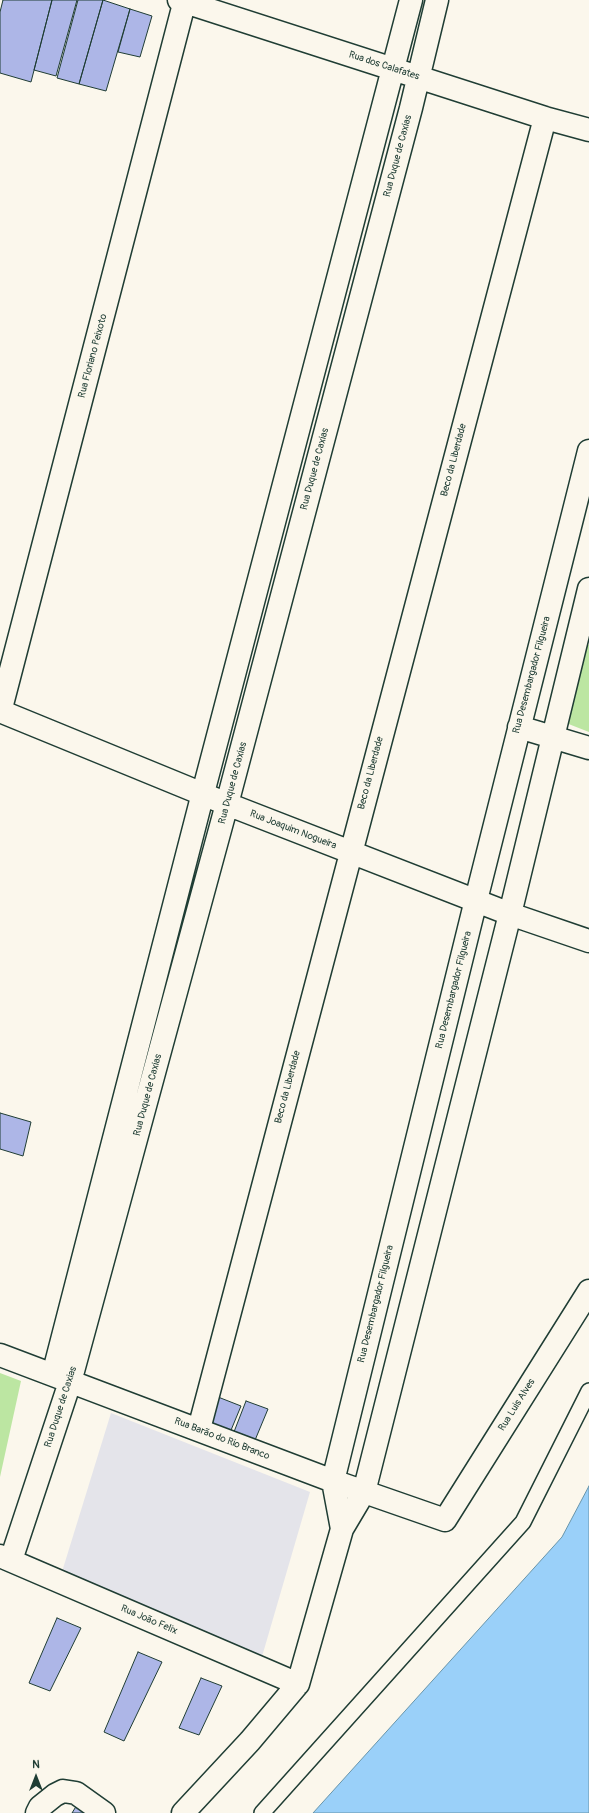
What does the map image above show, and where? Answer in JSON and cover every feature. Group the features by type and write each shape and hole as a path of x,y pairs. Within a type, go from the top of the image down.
{"street":[{"name":"Rua Duque de Caxias","path":"62,1379 203,793 411,0"},
{"name":"Rua Duque de Caxias","path":"5,1558 62,1379 227,804 437,0"},
{"name":"Rua dos Calafates","path":"183,1 545,118 589,130"},
{"name":"Rua Floriano Peixoto","path":"0,711 183,1"},
{"name":"Beco da Liberdade","path":"199,1429 350,852 545,118"},
{"name":"Rua Desembargador Filgueira","path":"342,1529 333,1481 519,727 589,452"},
{"name":"Rua Desembargador Filgueira","path":"298,1684 342,1529 364,1492 510,914 589,589"},
{"path":"545,625 578,634"},
{"name":"Rua Joaquim Nogueira","path":"0,711 227,804 510,914 589,941"},
{"path":"519,727 589,748"},
{"name":"Rua Luis Alves","path":"445,1520 589,1291"},
{"name":"Rua Barão do Rio Branco","path":"0,1355 199,1429 333,1481 445,1520"},
{"name":"Rua João Felix","path":"5,1558 298,1684"},
{"path":"183,1813 250,1741 298,1684"},
{"path":"37,1813 40,1807 55,1795 64,1791 76,1793 104,1813"}],"lane":[{"path":"262,1813 523,1522 589,1391"}],"shaded area":[{"path":"111,1413 310,1492 261,1660 61,1575"}],"green space":[{"path":"587,644 589,645 589,732 566,723"},
{"path":"0,1373 21,1381 0,1477"}],"water":[{"path":"589,1486 589,1813 313,1813 562,1537"}],"building":[{"path":"3,0 52,0 31,82 0,73 0,12"},
{"path":"52,0 77,0 56,76 34,70"},
{"path":"78,0 103,0 79,84 57,78"},
{"path":"103,0 130,9 106,91 79,84"},
{"path":"130,9 152,16 140,57 118,52"},
{"path":"0,1113 31,1122 23,1156 0,1149"},
{"path":"218,1397 241,1406 229,1435 207,1427"},
{"path":"246,1401 268,1409 253,1445 232,1437"},
{"path":"57,1618 81,1628 50,1691 29,1683"},
{"path":"138,1652 162,1662 124,1741 104,1732"},
{"path":"201,1678 222,1686 199,1735 179,1728"},
{"path":"80,1800 99,1813 72,1813"}]}
